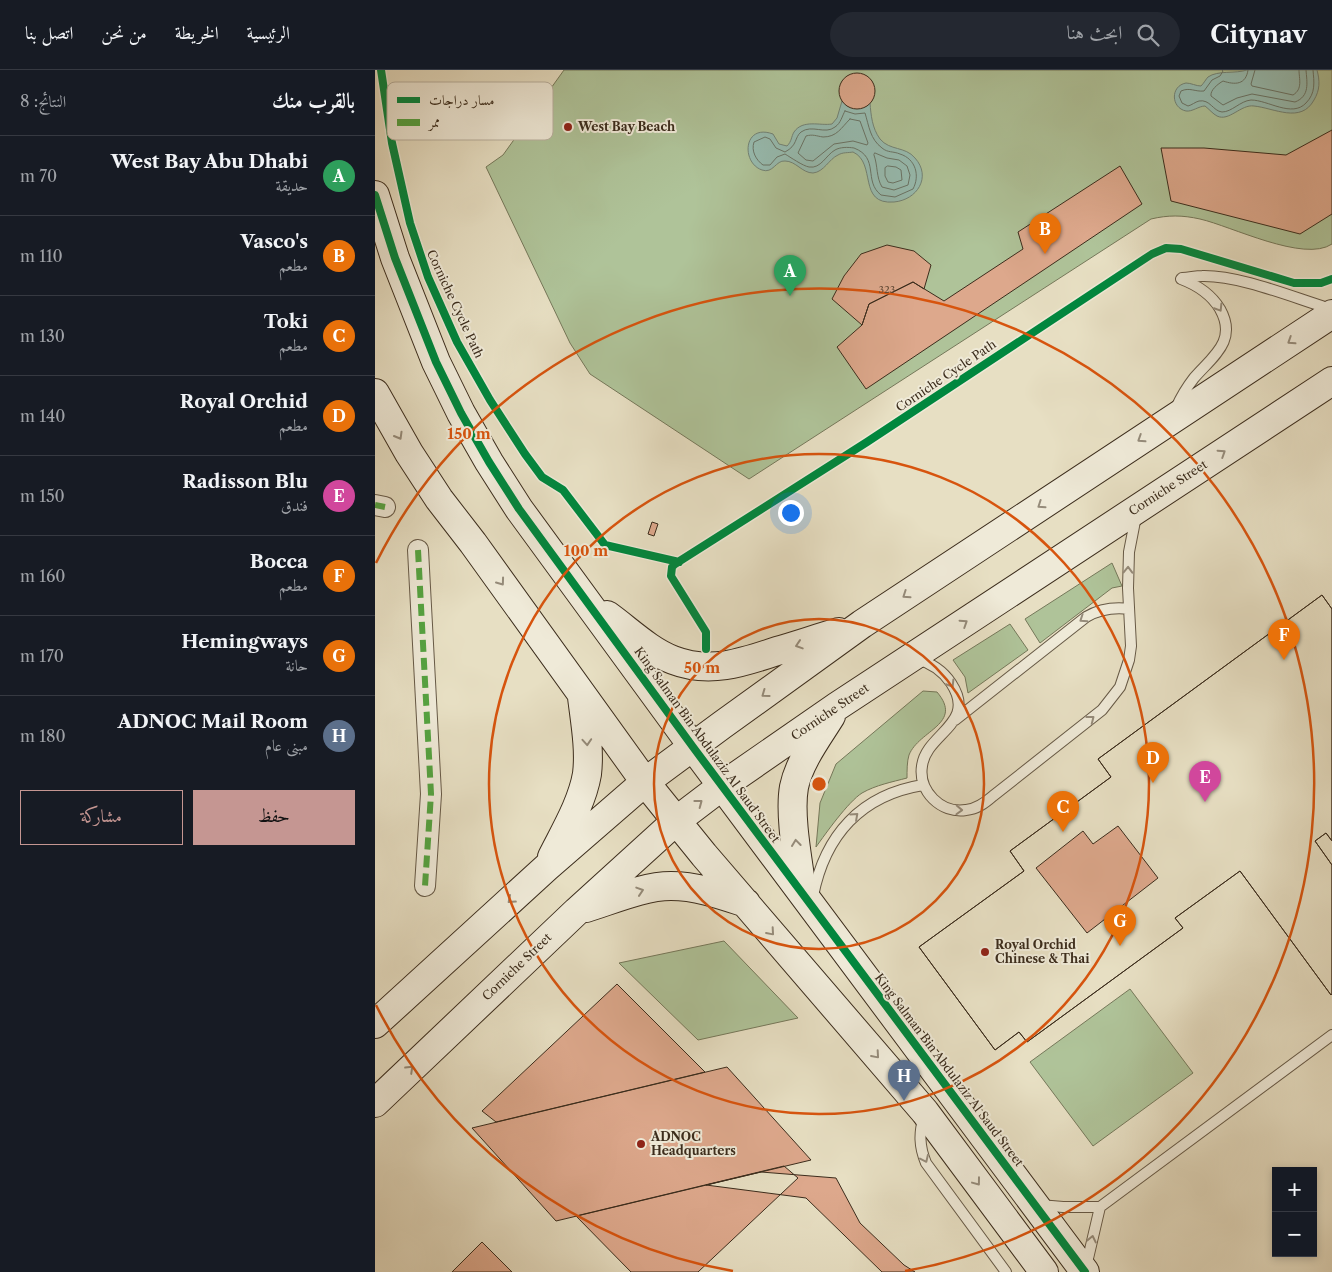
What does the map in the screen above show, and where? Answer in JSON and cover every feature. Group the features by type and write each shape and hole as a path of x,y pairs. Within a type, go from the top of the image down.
{"main road":[{"name":"King Salman Bin Abdulaziz Al Saud Street","path":"375,195 395,258 436,362 461,413 519,509 693,747 1085,1272"},
{"path":"375,1024 547,867 645,782 862,624 1332,314"},
{"name":"Corniche Street","path":"375,1103 577,911 676,821 722,786 912,657 1332,381"},
{"path":"375,393 409,453 439,499 645,782 676,821 925,1112 1044,1272"},
{"path":"586,600 658,652 680,662 703,667 733,665 862,624"},
{"path":"547,867 579,801 587,774 587,736 582,693"},
{"path":"806,898 793,810 794,786 803,763 836,708"},
{"path":"577,911 644,890 670,886 696,888 746,903"}],"street":[{"path":"418,550 431,794 425,886"}],"lane":[{"path":"1171,420 1193,380 1214,358 1223,345 1226,330 1223,315 1213,299 1198,287 1181,278 1221,277 1332,310"},
{"path":"1129,610 1120,608 1102,610 1086,617 954,721 925,754 921,775 923,785 928,794 945,808 955,810 976,808 1102,710 1120,687 1129,660 1131,646 1129,552 1137,508"},
{"path":"912,657 935,666 952,684 957,695 958,704 954,721"},
{"path":"806,898 815,883 822,863 832,844 844,826 857,813 880,798 905,788 923,785"},
{"path":"1036,1204 1070,1208 1100,1206 1332,1034"},
{"path":"925,1112 920,1139 921,1151 926,1163 1006,1272"},
{"path":"1085,1272 1100,1206"}],"green space":[{"path":"564,70 1332,70 1332,244 1320,249 1304,249 1267,241 1200,219 1175,216 1151,219 749,479 590,374 570,343 486,167 503,155 514,140 553,140 553,85"},
{"path":"1112,563 1122,586 1112,588 1040,643 1025,619"},
{"path":"1010,624 1028,650 968,693 965,677 953,660"},
{"path":"923,691 937,692 944,703 945,712 943,719 937,726 914,746 907,763 907,778 867,790 856,797 816,847 820,803 836,764"},
{"path":"724,941 798,1018 698,1040 619,963"},
{"path":"1130,989 1193,1073 1093,1146 1030,1062"}],"water":[{"path":"1247,70 1317,70 1319,82 1317,93 1309,107 1295,113 1249,106 1231,115 1222,117 1216,115 1205,106 1186,111 1177,106 1175,102 1175,92 1181,85 1186,83 1201,86 1212,75"},
{"path":"842,101 852,108 867,106 870,103 871,117 880,139 888,145 911,154 920,165 922,180 915,192 909,197 894,202 883,201 875,197 871,190 864,165 860,157 853,152 838,155 823,168 813,173 785,161 766,171 755,166 748,153 748,145 756,134 763,132 773,134 779,144 787,146 794,132 802,126 807,124 832,124 837,118"}],"building":[{"path":"857,73 870,78 875,91 870,104 857,109 844,104 839,91 844,78"},
{"path":"1332,130 1332,214 1300,234 1171,201 1161,148 1204,148 1286,155"},
{"path":"1120,166 1142,204 866,389 837,347 862,325 869,304 913,282 944,301 1023,249 1018,232"},
{"path":"887,245 914,251 931,265 924,289 913,282 869,304 862,325 832,299 844,276 861,254"},
{"path":"652,522 658,524 654,536 648,534"},
{"path":"1322,595 1332,609 1332,841 1326,833 1315,841 1332,865 1331,995 1240,871 1175,918 1183,928 1027,1042 1019,1032 995,1050 919,947 1024,871 1010,851 1111,777 1098,759","holes":["1118,826 1158,878 1087,933 1036,868 1083,831 1093,844"]},
{"path":"1322,595 1332,609 1332,841 1326,833 1315,841 1332,865 1332,994 1240,871 1175,918 1183,928 1027,1042 1019,1032 995,1050 919,947 1024,871 1010,851 1111,777 1098,759"},
{"path":"617,984 705,1072 496,1122 482,1111"},
{"name":"ADNOC Headquarters","path":"727,1067 811,1160 556,1221 472,1128"},
{"path":"784,1166 798,1178 698,1272 631,1272 576,1216"},
{"path":"761,1172 836,1178 860,1223 904,1265 915,1272 882,1272 806,1198 706,1185"},
{"path":"482,1242 512,1272 452,1272"}],"marked path":[{"path":"375,505 385,507"},
{"path":"418,550 431,794 425,886"}],"cycle path":[{"name":"Corniche Cycle Path","path":"381,70 387,110"},
{"name":"Corniche Cycle Path","path":"392,140 410,223 428,277 457,342 490,400 525,454 542,477 563,490 605,545 679,562"},
{"path":"375,195 395,258 436,362 461,413 519,509 693,747 1085,1272"},
{"name":"Corniche Cycle Path","path":"706,649 706,632 671,576 672,567 675,564 867,442 1152,254 1166,248 1181,249 1294,283 1321,283 1332,279"}],"place":[{"name":"West Bay Beach","path":"568,127"},
{"name":"Vasco's","path":"1045,254"},
{"name":"West Bay Abu Dhabi","path":"790,296"},
{"name":"Bocca","path":"1284,660"},
{"name":"Royal Orchid","path":"1153,783"},
{"name":"Radisson Blu","path":"1205,802"},
{"name":"Toki","path":"1063,832"},
{"name":"Hemingways","path":"1120,946"},
{"name":"Royal Orchid Chinese & Thai","path":"985,952"},
{"name":"ADNOC Mail Room","path":"904,1101"},
{"name":"ADNOC Headquarters","path":"641,1144"}]}
